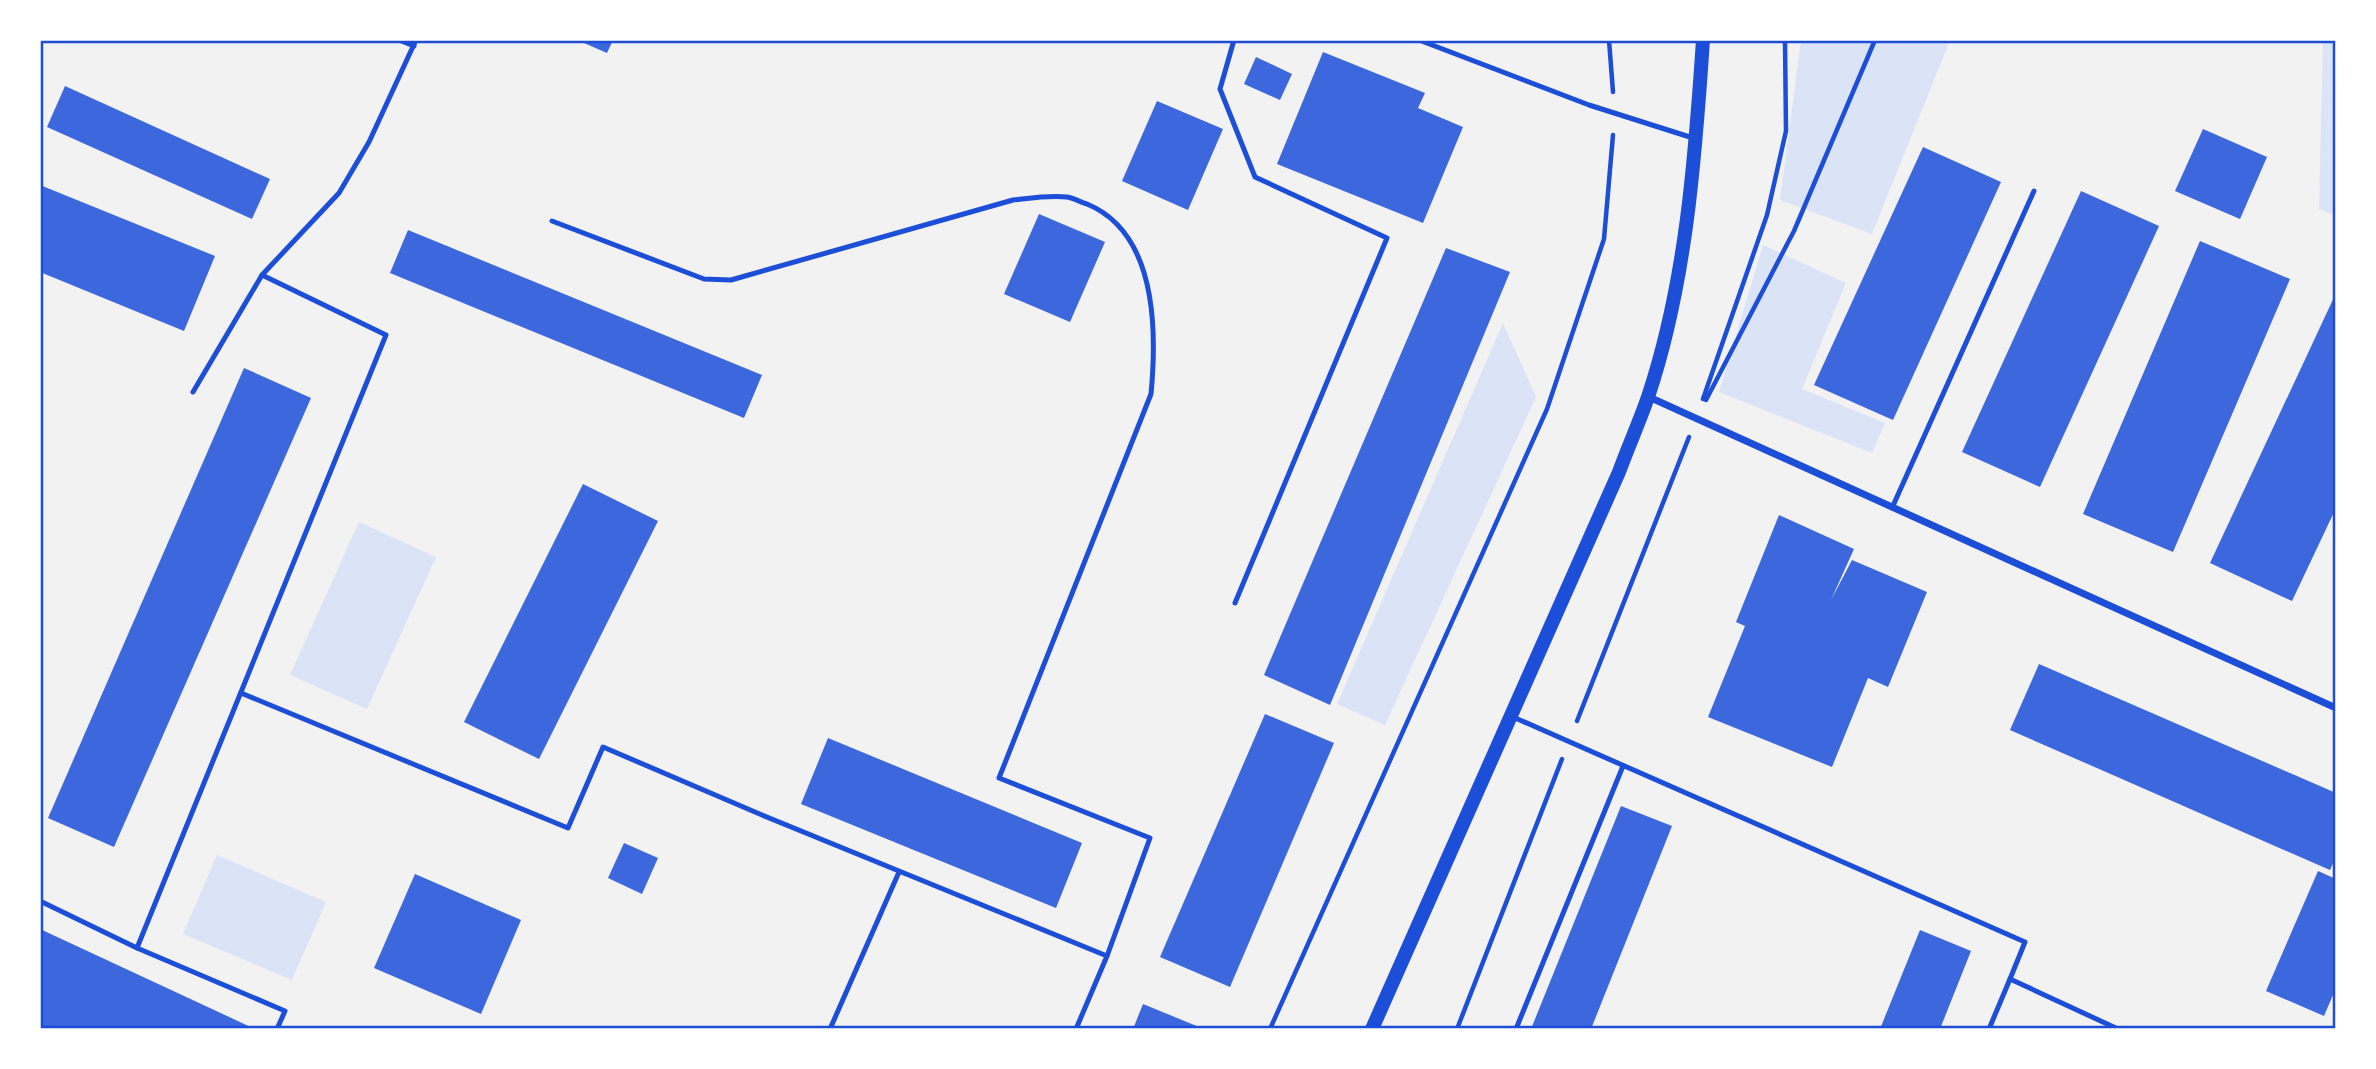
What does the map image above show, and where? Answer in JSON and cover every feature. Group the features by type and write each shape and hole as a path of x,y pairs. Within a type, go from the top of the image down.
{"main road":[{"path":"1372,1029 1619,472 1648,397 1672,303 1686,227 1703,40"}],"street":[{"path":"1648,397 2336,708"}],"lane":[{"path":"193,391 262,275 339,193 369,142 415,43 400,40"},
{"path":"1234,40 1220,89 1255,177 1387,238 1235,603"},
{"path":"1419,40 1615,113 1696,139"},
{"path":"1892,508 2034,191"},
{"path":"552,221 704,279 731,280 1013,201 1049,196 1070,197 1097,208 1118,223 1133,244 1144,268 1154,335 1151,394 999,778 1150,838 1107,957 1076,1029"},
{"path":"138,948 386,335 262,275"},
{"path":"241,693 568,828 603,747 1107,957"},
{"path":"1510,716 2025,942 1989,1029"},
{"path":"1516,1029 1623,766"},
{"path":"830,1029 899,872"},
{"path":"40,901 138,948 285,1011 277,1029"},
{"path":"2010,979 2118,1029"}],"path":[{"path":"1270,1029 1546,409 1604,239 1615,113 1609,40"},
{"path":"1457,1029 1696,419 1767,215 1786,131 1786,40"},
{"path":"1696,419 1794,231 1875,40"}],"shaded area":[{"path":"1801,40 1950,40 1872,234 1780,200"},
{"path":"2323,40 2336,40 2336,216 2319,209"},
{"path":"1763,245 1846,283 1802,389 1885,423 1872,453 1719,392"},
{"path":"1503,323 1536,397 1385,725 1337,704"},
{"path":"359,522 436,557 367,709 290,675"},
{"path":"217,855 326,902 292,980 183,934"}],"building":[{"path":"577,40 613,40 607,53"},
{"path":"1323,52 1425,93 1418,108 1463,127 1423,223 1277,164"},
{"path":"1256,57 1292,74 1280,100 1244,84"},
{"path":"65,86 270,179 252,219 47,127"},
{"path":"1157,101 1223,129 1188,210 1122,181"},
{"path":"2203,129 2267,157 2240,219 2175,191"},
{"path":"1923,147 2001,182 1893,420 1814,385"},
{"path":"40,185 215,256 184,331 40,272"},
{"path":"2081,191 2159,226 2040,487 1962,452"},
{"path":"1039,214 1105,242 1070,322 1004,294"},
{"path":"408,230 762,375 744,418 390,273"},
{"path":"2200,241 2290,279 2173,552 2083,514"},
{"path":"1446,248 1510,272 1330,705 1264,675"},
{"path":"2336,293 2336,508 2292,601 2210,563"},
{"path":"244,368 311,398 114,847 48,818"},
{"path":"583,484 658,521 539,759 464,722"},
{"path":"1779,515 1854,549 1831,600 1852,560 1927,592 1888,687 1868,678 1832,767 1708,717 1745,626 1736,622"},
{"path":"2039,664 2336,793 2336,857 2330,870 2010,730"},
{"path":"1265,714 1334,743 1230,987 1160,957"},
{"path":"828,738 1082,843 1056,908 801,804"},
{"path":"1621,806 1672,826 1591,1029 1531,1029"},
{"path":"624,843 658,858 642,894 608,878"},
{"path":"2318,871 2336,879 2336,988 2324,1016 2266,991"},
{"path":"415,874 521,920 481,1014 374,968"},
{"path":"40,929 255,1029 40,1027"},
{"path":"1920,930 1971,951 1940,1029 1880,1029"},
{"path":"1143,1004 1204,1029 1133,1029"}]}
